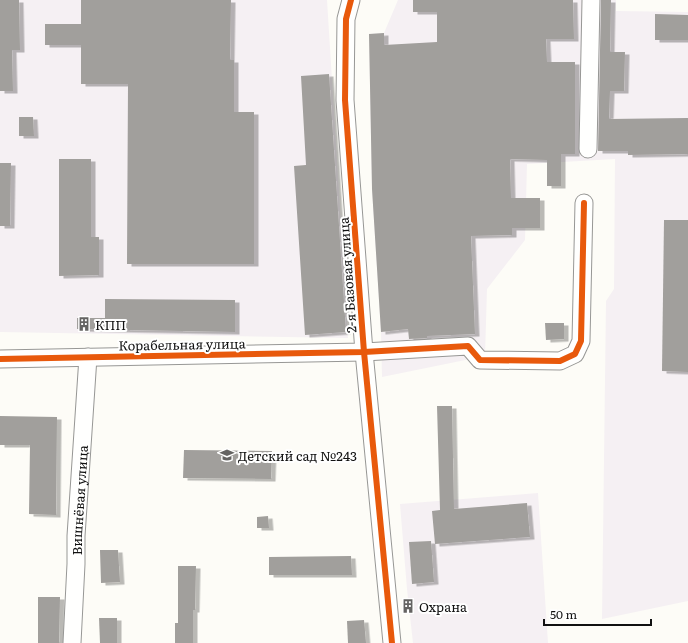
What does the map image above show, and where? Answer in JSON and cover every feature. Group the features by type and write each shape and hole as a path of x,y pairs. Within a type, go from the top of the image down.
{"street":[{"name":"2-я Базовая улица","path":"351,0 346,19 345,100 364,352 392,643"},
{"path":"588,149 591,0"},
{"name":"Корабельная улица","path":"0,359 364,352 468,346 480,360 560,361 575,354 581,341 584,202"},
{"name":"Вишнёвая улица","path":"72,643 76,536 88,357"}],"shaded area":[{"path":"0,0 327,0 348,338 0,332"},
{"path":"398,0 616,0 616,11 688,12 688,601 602,619 606,301 614,289 615,159 527,164 525,240 487,289 485,356 382,377 381,332 372,189 369,34 384,33"},
{"path":"538,493 548,643 413,643 400,504"}],"building":[{"path":"0,0 19,0 20,50 12,50 13,91 0,91"},
{"path":"81,0 231,0 230,60 234,60 234,112 254,112 254,264 127,264 128,84 81,84 81,45 45,45 45,24 81,24"},
{"path":"413,0 573,0 574,39 546,39 547,62 575,62 575,154 561,154 561,186 547,186 547,160 510,159 511,198 540,198 540,228 512,228 512,235 471,236 475,334 427,336 427,338 409,339 408,329 381,332 372,189 369,34 384,33 384,45 437,42 437,12 413,12"},
{"path":"601,0 611,0 610,52 625,52 624,91 610,91 609,119 688,118 688,154 628,155 628,151 598,151"},
{"path":"655,14 688,15 688,40 655,40"},
{"path":"329,74 346,332 305,335 294,166 306,165 301,76"},
{"path":"19,117 33,117 34,136 19,136"},
{"path":"59,159 91,159 91,237 99,237 99,275 59,276"},
{"path":"0,163 11,163 10,226 0,226"},
{"path":"664,220 688,220 688,372 662,371"},
{"path":"105,299 235,300 235,332 77,329 77,318 105,318"},
{"path":"545,323 564,323 564,339 546,340"},
{"path":"437,406 452,406 454,509 527,503 530,537 435,544 432,511 440,510"},
{"path":"0,416 57,417 56,515 29,514 30,445 0,445"},
{"path":"184,450 272,451 271,479 183,478"},
{"path":"268,516 269,528 257,528 257,517"},
{"path":"431,541 434,582 412,584 409,542"},
{"path":"100,550 118,550 120,582 101,583"},
{"path":"351,556 352,575 269,575 269,557"},
{"path":"178,566 196,566 195,610 193,610 193,643 175,643 175,623 178,623"},
{"path":"38,597 60,597 59,643 38,643"},
{"path":"99,618 117,618 117,643 100,643"},
{"path":"364,620 366,643 348,643 347,621"}],"cycle path":[{"path":"351,0 346,19 345,100 364,352 392,643"},
{"path":"0,359 364,352 468,346 480,360 560,361 575,354 581,341 584,203"}],"place":[{"name":"КПП","path":"84,324"},
{"name":"Детский сад №243","path":"227,455"},
{"name":"Охрана","path":"408,606"}]}
